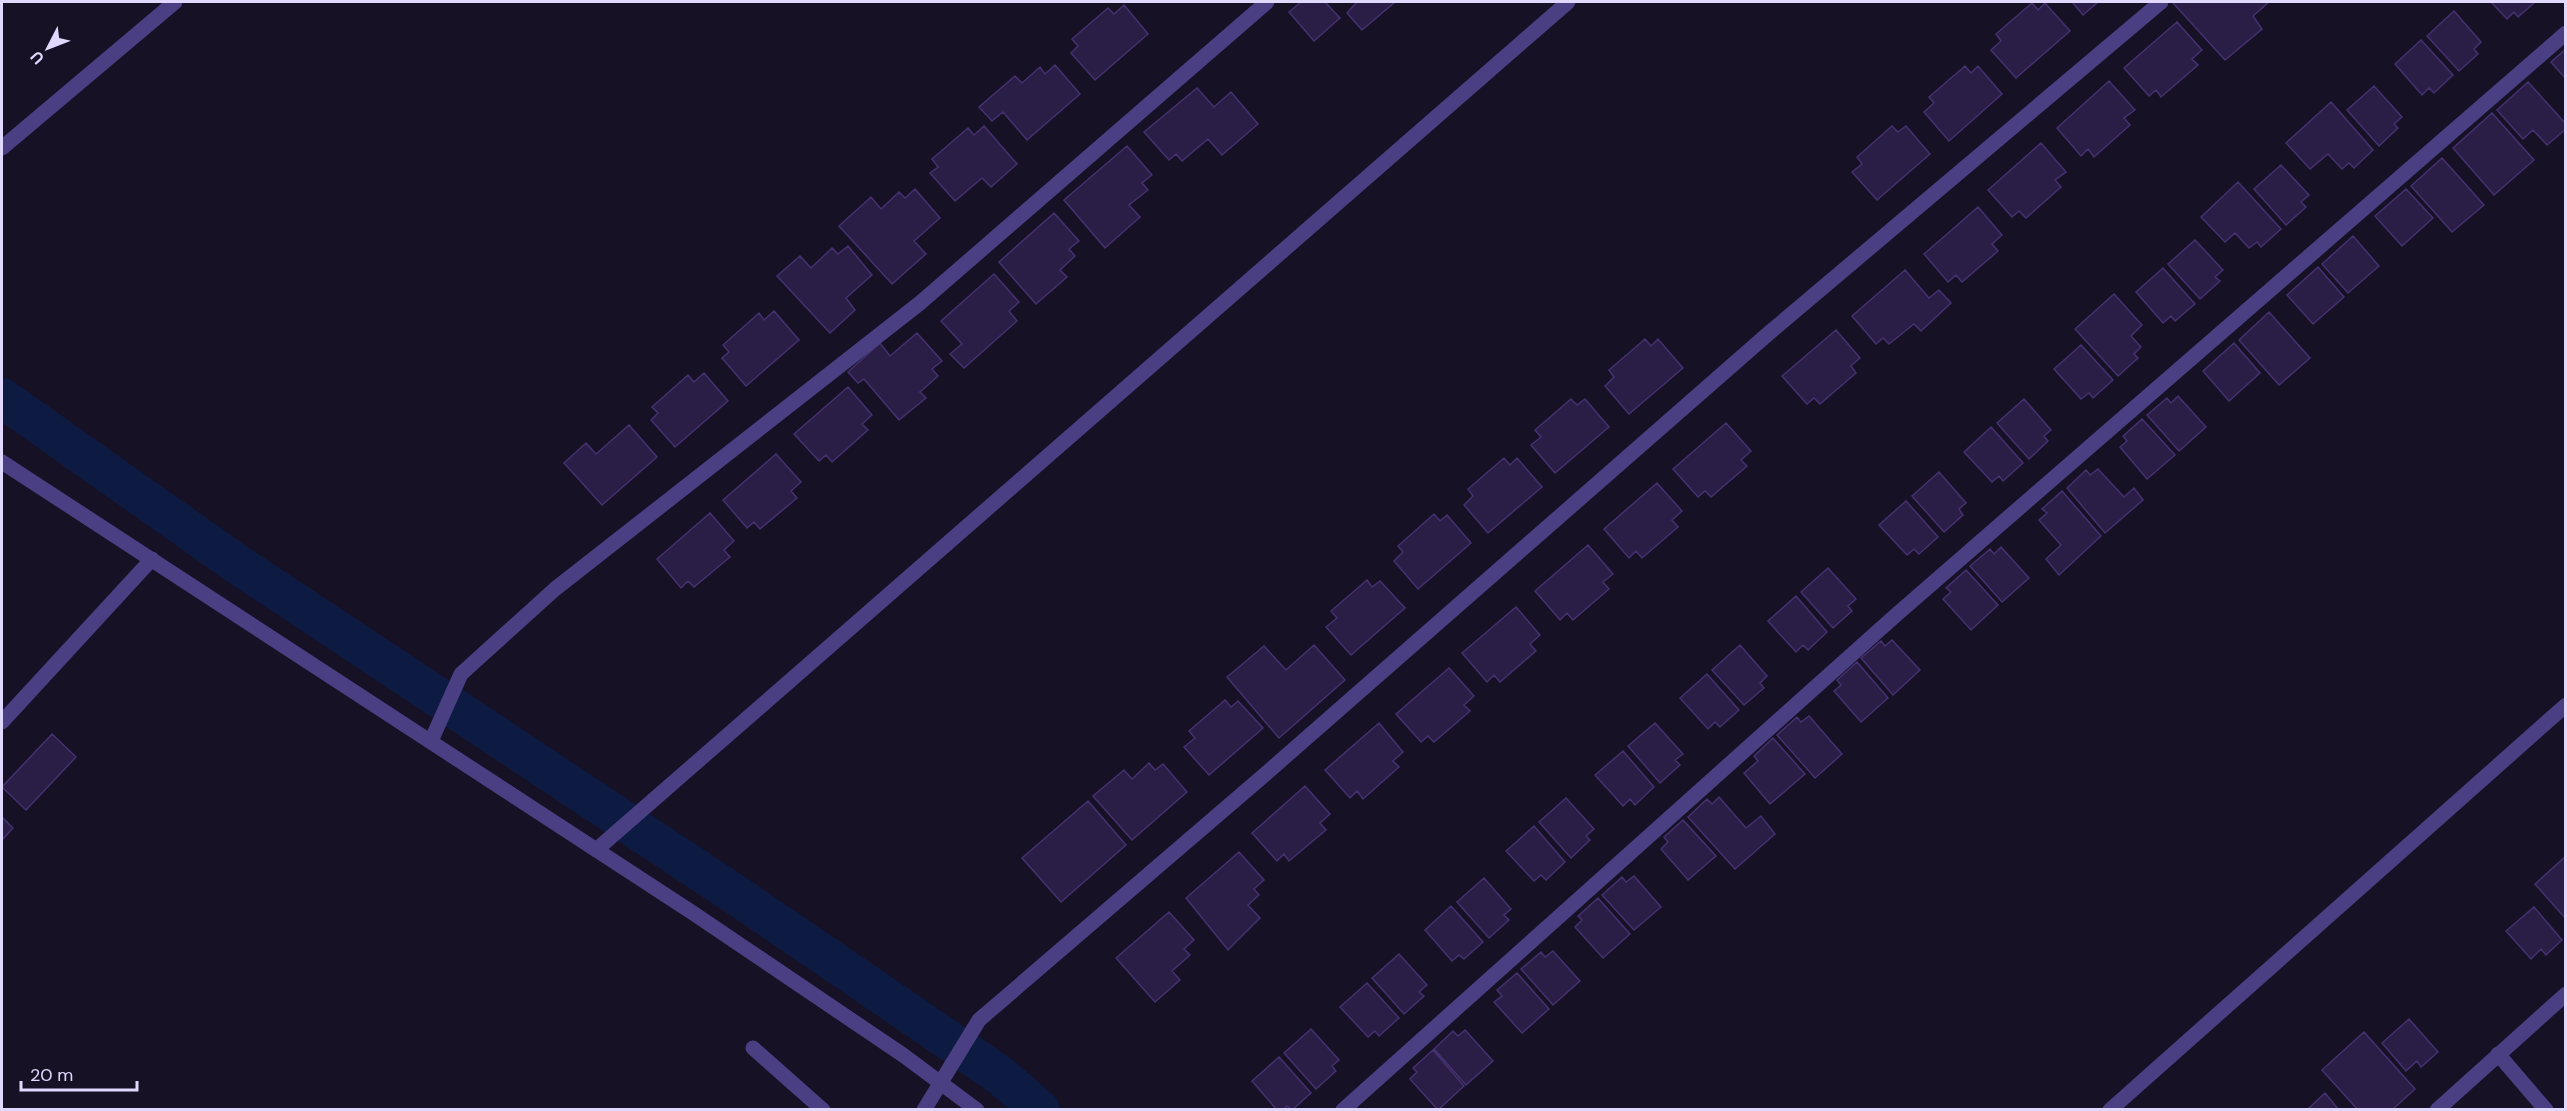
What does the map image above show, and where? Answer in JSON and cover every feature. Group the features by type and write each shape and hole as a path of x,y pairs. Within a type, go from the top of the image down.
{"street":[{"path":"2,148 175,2"},
{"path":"432,740 461,674 555,589 920,303 1267,2"},
{"path":"598,849 1568,2"},
{"path":"924,1110 979,1020 1262,777 1769,333 2161,2"},
{"path":"1343,1110 1905,607 2565,33"},
{"path":"2,462 598,849 942,1081 977,1110"},
{"path":"2,722 152,559"},
{"path":"2110,1110 2565,705"},
{"path":"2437,1110 2565,994"},
{"path":"753,1048 823,1110"},
{"path":"2498,1054 2546,1110"}],"building":[{"path":"1301,2 1325,2 1340,18 1314,41 1289,12"},
{"path":"1355,2 1395,2 1362,30 1347,13"},
{"path":"2072,2 2098,2 2083,15"},
{"path":"2269,2 2253,16 2262,29 2225,60 2173,3"},
{"path":"2491,2 2535,2 2518,17 2514,12 2507,19"},
{"path":"2032,3 2038,10 2045,3 2070,31 2016,78 1991,50 2001,41 1996,34"},
{"path":"1124,5 1148,34 1095,80 1071,53 1078,46 1072,39 1108,8 1114,14"},
{"path":"2454,11 2481,42 2474,49 2478,54 2459,71 2427,36"},
{"path":"2177,22 2202,50 2192,59 2198,65 2161,97 2156,90 2149,96 2124,68"},
{"path":"2421,40 2453,75 2434,93 2429,88 2422,95 2395,64"},
{"path":"2566,49 2566,79 2551,62"},
{"path":"1055,65 1080,94 1027,140 1003,112 992,121 979,107 1015,76 1022,83 1040,67 1045,74"},
{"path":"1965,66 1971,73 1978,66 2002,94 1949,141 1924,112 1934,103 1929,97"},
{"path":"2109,81 2135,110 2124,118 2130,125 2094,157 2088,149 2081,156 2057,128"},
{"path":"2528,82 2566,124 2566,129 2547,145 2533,130 2523,139 2497,110"},
{"path":"2374,86 2402,117 2394,124 2398,128 2379,146 2347,110"},
{"path":"1197,88 1214,107 1231,92 1258,124 1222,155 1208,139 1182,161 1176,154 1169,160 1144,132"},
{"path":"2331,102 2373,150 2354,168 2349,163 2342,169 2328,154 2310,169 2286,143"},
{"path":"2492,113 2534,160 2494,195 2453,148"},
{"path":"984,126 1017,164 991,187 982,178 955,201 930,173 938,167 932,159 968,128 974,135"},
{"path":"1892,126 1898,132 1906,126 1930,154 1877,200 1852,172 1862,164 1857,157"},
{"path":"2041,143 2066,172 2055,180 2061,187 2026,218 2019,211 2012,217 1988,190"},
{"path":"1127,146 1152,175 1142,183 1148,190 1129,205 1140,217 1105,248 1064,200"},
{"path":"2442,158 2484,205 2452,232 2411,186"},
{"path":"2281,165 2309,195 2301,202 2306,207 2286,225 2254,189"},
{"path":"2238,182 2281,229 2261,247 2257,242 2249,248 2235,233 2225,242 2201,217"},
{"path":"915,189 940,218 914,241 926,254 892,284 839,226 871,197 881,209 899,192 905,198"},
{"path":"2406,189 2433,218 2402,246 2375,216"},
{"path":"1978,207 2002,235 1992,244 1998,251 1962,282 1956,275 1948,282 1924,254"},
{"path":"1054,213 1079,241 1069,249 1075,256 1060,270 1067,277 1036,304 999,262"},
{"path":"2353,236 2379,266 2348,293 2322,264"},
{"path":"2195,240 2223,270 2215,277 2220,281 2200,299 2168,264"},
{"path":"848,246 872,275 846,298 855,310 830,333 777,276 800,256 811,268 832,248 838,254"},
{"path":"2318,267 2344,297 2313,324 2287,295"},
{"path":"2163,268 2195,304 2175,321 2171,316 2163,323 2136,292"},
{"path":"1905,270 1929,298 1939,290 1951,303 1921,331 1914,324 1889,344 1883,338 1876,344 1852,316"},
{"path":"994,274 1019,302 1009,311 1017,321 964,368 950,354 962,344 941,321"},
{"path":"2114,294 2142,325 2131,336 2141,347 2134,354 2138,358 2118,376 2075,329"},
{"path":"774,311 799,340 746,386 722,358 729,352 723,345 759,313 764,320"},
{"path":"2269,312 2310,358 2279,385 2239,340"},
{"path":"1836,330 1860,358 1851,366 1856,373 1820,404 1814,398 1807,404 1782,376"},
{"path":"917,333 942,361 932,369 938,376 920,392 926,398 899,420 864,379 858,383 848,372 880,343 890,356"},
{"path":"1645,339 1651,346 1658,339 1683,368 1629,414 1605,386 1614,377 1609,370"},
{"path":"2234,343 2260,373 2229,401 2203,371"},
{"path":"2081,345 2113,380 2093,398 2089,393 2081,399 2054,369"},
{"path":"704,373 728,401 675,447 651,420 658,413 652,407 688,375 694,382"},
{"path":"848,387 872,415 862,424 868,430 832,462 826,455 819,461 794,434"},
{"path":"2178,396 2206,427 2179,451 2147,415 2167,398 2171,403"},
{"path":"1571,399 1577,405 1585,399 1609,427 1555,473 1531,445 1541,437 1535,430"},
{"path":"2024,399 2051,430 2044,436 2048,441 2029,459 1997,423"},
{"path":"2142,419 2175,455 2147,479 2120,447 2127,441 2123,436"},
{"path":"1726,423 1751,451 1741,460 1747,466 1711,497 1705,491 1698,497 1673,469"},
{"path":"629,425 657,457 602,505 564,463 586,443 596,454"},
{"path":"1991,427 2023,463 2003,481 1999,476 1992,482 1964,452"},
{"path":"776,454 801,482 791,491 797,498 760,529 754,522 747,528 723,500"},
{"path":"1504,458 1510,465 1517,458 1542,487 1488,533 1464,505 1473,496 1468,489"},
{"path":"2098,469 2124,497 2134,488 2143,500 2105,533 2067,488 2086,470 2090,475"},
{"path":"1939,472 1966,503 1959,509 1963,515 1944,532 1912,496"},
{"path":"1657,483 1682,511 1672,520 1678,527 1642,558 1636,551 1629,558 1604,529"},
{"path":"2062,491 2101,536 2059,575 2046,559 2061,545 2039,520 2047,513 2042,509"},
{"path":"1906,501 1938,537 1919,554 1914,549 1907,555 1879,525"},
{"path":"710,513 734,541 724,550 730,557 694,587 688,581 681,588 657,559"},
{"path":"1434,514 1440,521 1447,515 1471,543 1418,589 1394,561 1403,552 1398,546"},
{"path":"1588,545 1613,574 1603,582 1609,589 1573,620 1567,613 1560,620 1535,591"},
{"path":"2001,547 2029,578 2002,602 1970,566 1990,549 1994,554"},
{"path":"1828,568 1856,599 1848,606 1852,611 1833,628 1801,592"},
{"path":"1966,570 1998,605 1971,630 1943,599 1951,592 1946,588"},
{"path":"1367,580 1372,587 1380,581 1405,608 1351,655 1326,627 1337,618 1331,611"},
{"path":"1796,596 1827,632 1808,650 1803,645 1796,652 1768,621"},
{"path":"1516,607 1540,635 1530,644 1536,651 1500,682 1494,675 1487,682 1462,653"},
{"path":"1892,640 1920,670 1893,695 1861,658 1881,641 1885,646"},
{"path":"1314,645 1345,680 1279,738 1227,677 1264,646 1286,670"},
{"path":"1740,645 1767,676 1760,683 1764,688 1744,705 1712,670"},
{"path":"1857,662 1888,698 1861,722 1834,691 1841,685 1837,680"},
{"path":"1449,668 1474,696 1464,705 1470,711 1434,742 1428,736 1421,742 1396,714"},
{"path":"1707,674 1739,710 1720,727 1715,722 1708,729 1680,698"},
{"path":"1225,700 1231,707 1238,701 1263,728 1209,775 1184,747 1195,738 1189,731"},
{"path":"1809,716 1842,754 1815,778 1777,735 1797,717 1801,722"},
{"path":"1379,723 1403,752 1393,761 1399,767 1363,799 1357,791 1350,798 1325,770"},
{"path":"1655,723 1683,754 1675,760 1680,765 1660,783 1628,746"},
{"path":"52,734 76,757 26,810 2,787"},
{"path":"1773,738 1805,774 1770,804 1744,773 1758,761 1754,756"},
{"path":"1623,751 1654,787 1635,805 1630,799 1623,806 1595,775"},
{"path":"1149,763 1155,770 1163,764 1187,792 1132,840 1093,796 1124,770 1132,779"},
{"path":"1305,786 1330,814 1320,823 1326,830 1289,861 1284,854 1277,861 1252,833"},
{"path":"1719,797 1746,828 1761,816 1775,834 1735,869 1688,817 1707,799 1712,804"},
{"path":"1566,798 1594,829 1586,836 1590,840 1571,858 1539,822"},
{"path":"1088,801 1126,845 1061,902 1022,858"},
{"path":"2,817 13,828 2,840"},
{"path":"1683,820 1716,856 1688,880 1661,849 1668,842 1664,837"},
{"path":"1534,826 1565,862 1546,880 1541,875 1534,881 1506,851"},
{"path":"1239,852 1264,880 1254,889 1259,895 1248,905 1260,918 1228,950 1186,898"},
{"path":"2566,856 2566,919 2535,884"},
{"path":"1634,876 1661,907 1634,930 1602,895 1622,877 1626,882"},
{"path":"1484,878 1511,909 1504,915 1509,920 1489,938 1457,902"},
{"path":"1598,898 1630,934 1603,958 1575,927 1582,920 1578,916"},
{"path":"1451,906 1483,942 1464,959 1459,955 1452,961 1425,930"},
{"path":"2534,907 2562,940 2546,955 2541,949 2531,959 2506,931"},
{"path":"1169,912 1194,940 1184,949 1190,955 1172,971 1180,980 1155,1002 1116,958"},
{"path":"1553,951 1580,981 1553,1005 1521,969 1541,952 1545,957"},
{"path":"1399,954 1427,985 1419,992 1424,996 1404,1014 1372,978"},
{"path":"1517,973 1549,1009 1522,1033 1494,1002 1502,996 1497,990"},
{"path":"1367,983 1399,1018 1379,1036 1375,1031 1368,1037 1340,1007"},
{"path":"2409,1019 2438,1052 2421,1067 2417,1061 2406,1071 2382,1043"},
{"path":"1311,1029 1339,1060 1332,1066 1336,1071 1316,1089 1284,1053"},
{"path":"1465,1030 1493,1061 1466,1085 1434,1049 1453,1031 1458,1036"},
{"path":"2364,1032 2415,1089 2392,1110 2358,1110 2322,1070"},
{"path":"1433,1050 1464,1086 1438,1110 1410,1079 1417,1072 1413,1068"},
{"path":"1279,1057 1311,1093 1292,1110 1287,1106 1283,1110 1277,1110 1252,1081"},
{"path":"2325,1093 2339,1110 2307,1110"}],"waterway":[{"path":"2,398 237,564 739,897 1001,1076 1040,1110"}]}
